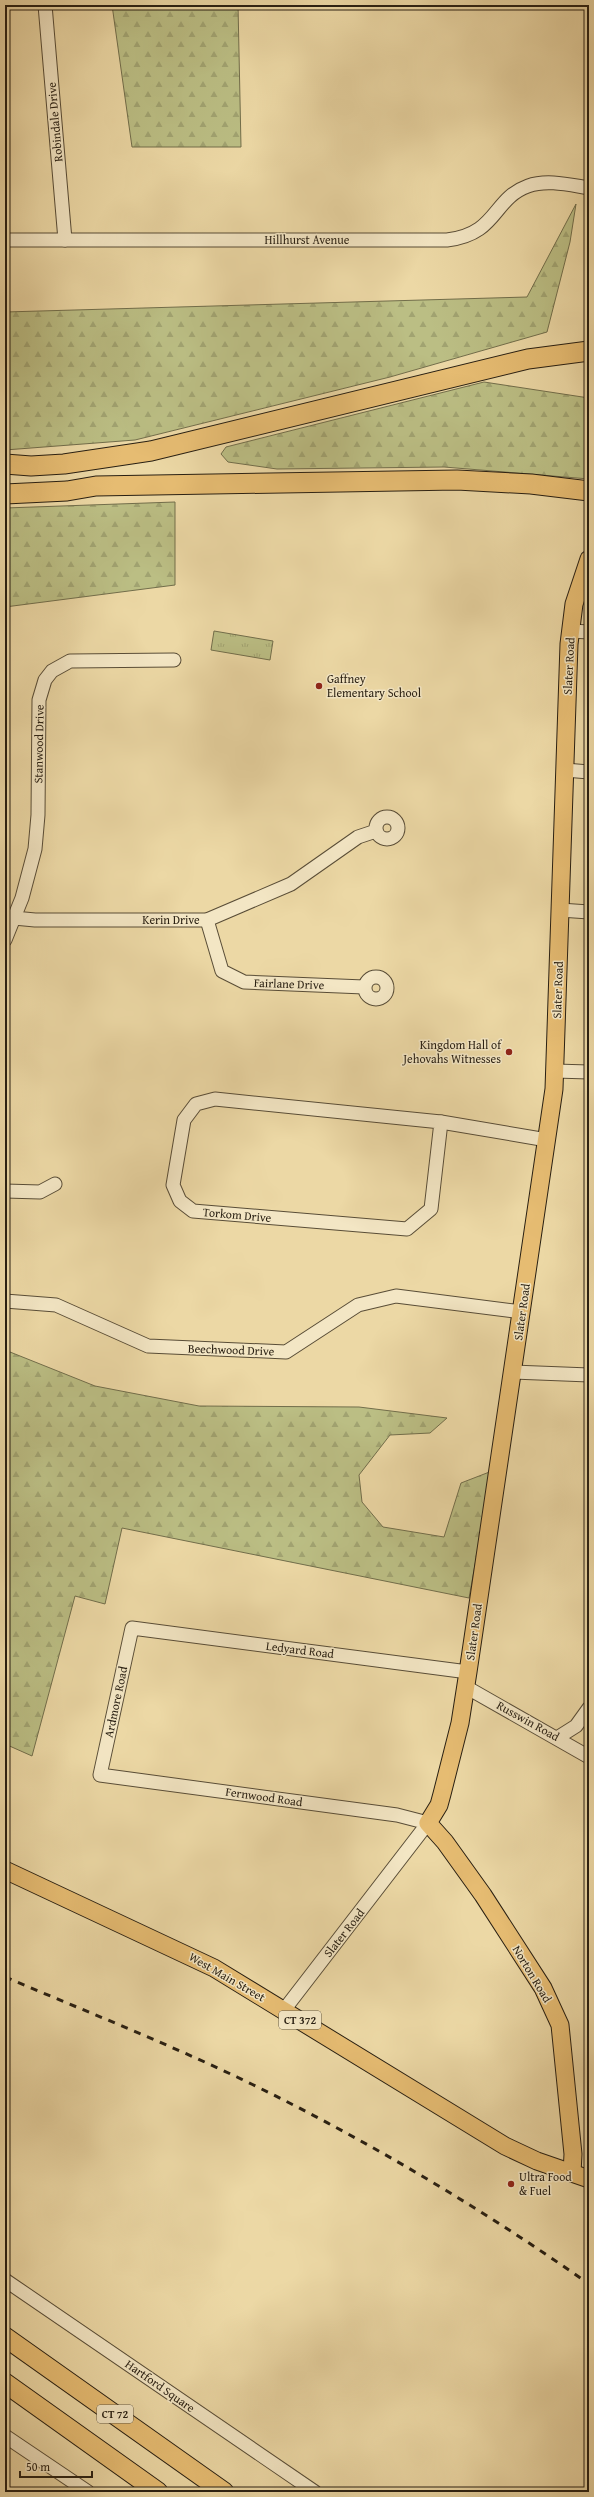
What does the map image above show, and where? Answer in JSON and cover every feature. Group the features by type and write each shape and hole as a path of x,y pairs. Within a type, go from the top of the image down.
{"highway":[{"path":"5,470 31,466 90,461 151,451 528,359 589,351"},
{"path":"5,464 31,466"},
{"path":"5,484 70,482 96,486 451,480 518,482 589,491"},
{"path":"5,494 67,492 96,486"},
{"name":"CT 72","path":"5,2337 224,2492"},
{"path":"5,2384 158,2492"}],"main road":[{"name":"Slater Road","path":"428,1823 439,1805 460,1723 547,1140 555,1071 571,631 578,587 589,559"},
{"name":"Norton Road","path":"428,1823 441,1837 470,1878 535,1975 560,2025 572,2147 572,2173"},
{"name":"West Main Street","path":"5,1870 194,1957 284,2010 499,2142 531,2158 589,2179"}],"street":[{"name":"Robindale Drive","path":"45,5 65,240"},
{"name":"Hillhurst Avenue","path":"5,240 447,240 461,238 482,229 507,201 528,186 542,183 589,188"},
{"path":"571,631 589,632"},
{"name":"Stanwood Drive","path":"5,940 28,882 36,841 39,700 45,680 52,671 70,661 174,660"},
{"path":"565,770 589,772"},
{"name":"Kerin Drive","path":"14,918 35,920 207,920 291,884 358,837 376,831"},
{"path":"560,910 589,912"},
{"name":"Fairlane Drive","path":"207,920 222,971 244,982 364,988"},
{"path":"555,1071 589,1072"},
{"name":"Torkom Drive","path":"441,1122 431,1209 406,1229 193,1212 180,1200 173,1185 184,1120 196,1104 215,1098 441,1122 547,1140"},
{"path":"5,1191 40,1192 56,1184"},
{"name":"Beechwood Drive","path":"5,1300 56,1305 148,1346 286,1352 358,1305 396,1296 522,1312"},
{"path":"512,1372 589,1375"},
{"name":"Ledyard Road","path":"132,1628 467,1679"},
{"name":"Ardmore Road","path":"100,1775 132,1628"},
{"name":"Russwin Road","path":"467,1679 557,1738 589,1756"},
{"path":"557,1738 576,1726 589,1709"},
{"name":"Fernwood Road","path":"100,1775 397,1815 428,1823"},
{"name":"Slater Road","path":"284,2010 428,1823"},
{"name":"Hartford Square","path":"5,2280 315,2492"},
{"path":"5,2436 88,2492"}],"green space":[{"path":"112,5 238,5 241,147 132,147"},
{"path":"576,204 570,242 547,332 390,377 135,440 5,450 5,312 527,297"},
{"path":"484,382 589,398 589,479 444,467 277,469 228,462 221,454 226,447"},
{"path":"175,502 175,585 5,607 5,508"},
{"path":"214,631 273,641 270,660 211,650"},
{"path":"5,1350 95,1386 199,1406 359,1407 447,1418 430,1433 390,1435 359,1475 362,1502 383,1527 444,1537 461,1483 492,1471 469,1598 122,1528 105,1604 75,1596 32,1756 5,1744"}],"railway":[{"path":"5,1977 151,2038 237,2077 328,2123 418,2173 504,2227 589,2284"}],"place":[{"name":"Gaffney Elementary School","path":"319,686"},
{"name":"Kingdom Hall of Jehovahs Witnesses","path":"509,1052"},
{"name":"Ultra Food & Fuel","path":"511,2184"}]}
